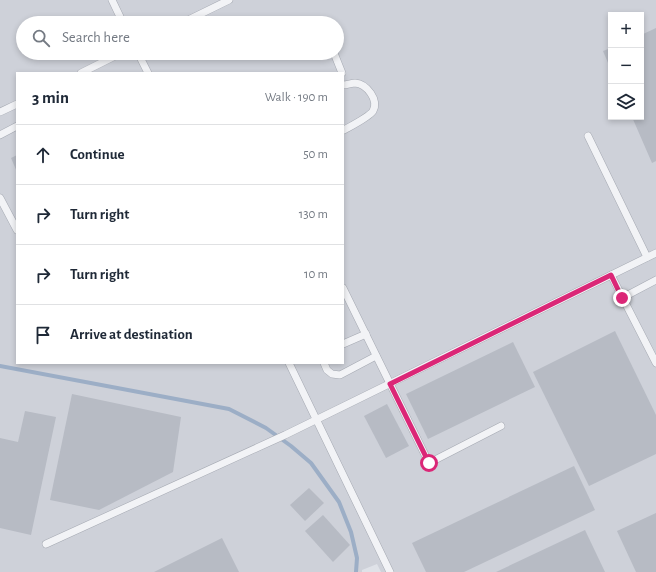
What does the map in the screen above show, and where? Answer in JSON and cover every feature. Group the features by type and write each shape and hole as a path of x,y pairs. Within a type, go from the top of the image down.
{"lane":[{"path":"112,0 120,16"},
{"path":"196,16 229,0"},
{"path":"83,72 107,60"},
{"path":"142,60 148,72"},
{"path":"337,60 342,72"},
{"path":"344,85 355,83 366,88 372,96 374,105 374,108 370,114 344,130"},
{"path":"0,112 16,104"},
{"path":"0,134 16,126"},
{"path":"588,136 647,257"},
{"path":"0,198 16,228"},
{"path":"46,544 317,420 656,253"},
{"path":"611,275 656,363"},
{"path":"622,298 656,280"},
{"path":"344,290 429,463 501,426"},
{"path":"344,344 366,334"},
{"path":"324,364 327,370 332,374 340,375 376,356"},
{"path":"289,364 390,572"}],"shaded area":[{"path":"0,0 656,0 656,572 381,572 377,564 362,570 362,572 0,572"}],"building":[{"path":"656,28 656,161 652,163 633,120 644,120 644,34"},
{"path":"608,49 608,63 603,51"},
{"path":"16,156 16,170 11,158"},
{"path":"615,331 656,415 656,454 589,486 533,372"},
{"path":"513,342 535,387 428,439 406,394"},
{"path":"72,394 181,417 173,472 99,510 50,500"},
{"path":"387,404 409,446 386,458 364,416"},
{"path":"25,411 56,417 31,535 0,528 0,438 18,442"},
{"path":"574,466 595,510 464,572 426,572 412,543"},
{"path":"309,488 324,503 305,521 290,505"},
{"path":"656,513 656,572 636,572 617,531"},
{"path":"323,515 350,545 333,562 305,531"},
{"path":"585,530 605,572 496,572"},
{"path":"222,538 239,572 154,572"}],"waterway":[{"path":"0,366 229,409 266,428 311,463 339,502 351,532 357,558 356,572"}],"route":[{"path":"429,463 390,384 611,275 622,298"}]}
